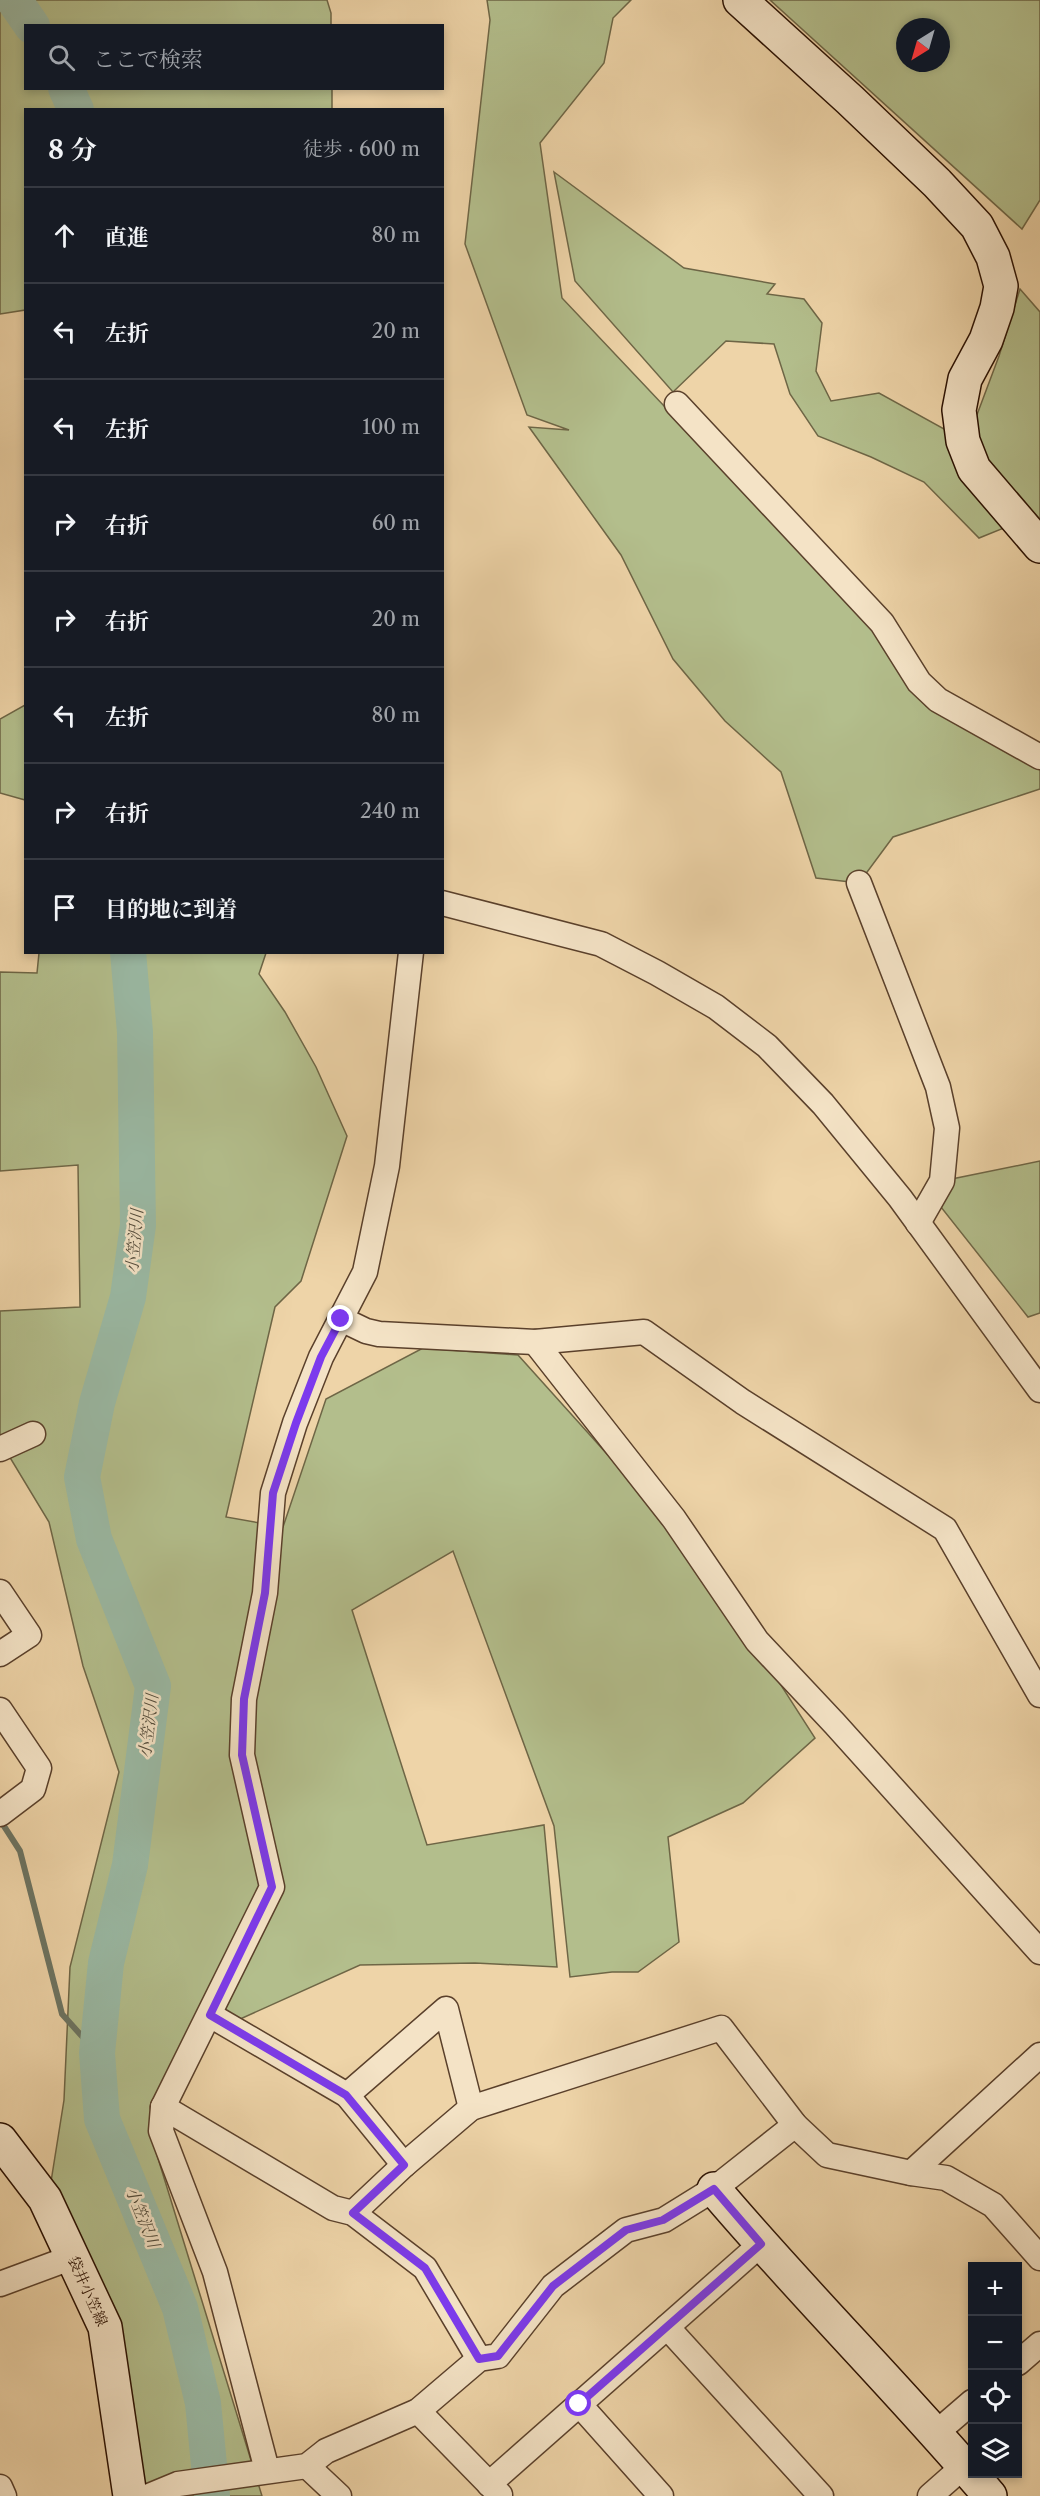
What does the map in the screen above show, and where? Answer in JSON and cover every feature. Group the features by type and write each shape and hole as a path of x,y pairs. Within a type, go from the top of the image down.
{"street":[{"path":"740,0 850,100 937,183 978,226 993,257 1001,286 997,308 986,340 965,380 959,410 963,441 974,469 1040,546"},
{"path":"676,404 882,623 919,682 938,700 1040,757"},
{"path":"858,883 938,1087 947,1128 942,1181 918,1223"},
{"path":"444,904 601,944 657,973 716,1008 767,1046 823,1104 918,1223 1040,1390"},
{"path":"263,2470 215,2272 161,2131 163,2107 272,1887 242,1755 244,1699 265,1593 273,1493 321,1357 365,1272 387,1166 411,954"},
{"path":"341,1319 366,1331 379,1334 535,1342 644,1332 743,1402 945,1529 1040,1695"},
{"path":"535,1342 674,1519 757,1641 835,1724 1040,1952"},
{"path":"0,1449 33,1434"},
{"path":"0,1592 29,1635 0,1654"},
{"path":"0,1710 39,1768 33,1789 0,1814"},
{"path":"346,2095 446,2009 471,2109"},
{"path":"210,2015 346,2095 404,2165"},
{"path":"353,2213 404,2165 471,2109 721,2028 795,2125 826,2155 946,2178 993,2205 1040,2258"},
{"path":"911,2173 1040,2055"},
{"path":"163,2107 333,2208 353,2213 425,2268 479,2359"},
{"path":"149,2496 178,2484 263,2470 307,2466 326,2451 418,2410 479,2359 498,2356 553,2286 626,2230 663,2220 714,2189 795,2125"},
{"name":"袋井小笠線","path":"0,2140 45,2199 105,2327 130,2496"},
{"path":"714,2189 761,2244 936,2433 990,2496"},
{"path":"418,2410 495,2490 579,2404 761,2244"},
{"path":"0,2284 73,2257"},
{"path":"667,2327 821,2496"},
{"path":"1022,2359 1040,2344"},
{"path":"579,2404 661,2496"},
{"path":"936,2433 968,2405"},
{"path":"307,2466 339,2496"},
{"path":"930,2496 964,2466"},
{"path":"0,2487 4,2496"}],"green space":[{"path":"0,0 327,0 331,13 331,24 24,24 24,90 332,90 332,108 24,108 24,310 0,314"},
{"path":"487,0 631,0 613,18 604,63 540,143 562,298 871,625 926,706 1040,770 1040,789 893,837 859,883 816,878 781,772 725,721 673,659 621,555 529,427 569,430 527,415 465,244 490,20"},
{"path":"770,0 1040,0 1040,200 1022,229"},
{"path":"554,172 684,268 775,284 767,294 804,299 822,323 816,371 831,401 879,393 946,430 1004,528 979,538 924,482 871,457 818,436 790,394 774,344 726,341 673,392 575,281"},
{"path":"1020,289 1040,312 1040,527 978,456 972,428 999,356"},
{"path":"24,706 24,800 0,793 0,719"},
{"path":"39,954 266,954 259,974 285,1012 316,1067 347,1136 301,1281 275,1307 226,1517 283,1527 326,1399 423,1348 518,1355 696,1553 815,1738 743,1803 668,1837 679,1942 638,1972 612,1972 570,1977 554,1826 453,1551 352,1610 427,1845 544,1825 557,1967 475,1963 360,1965 198,2038 149,2129 262,2496 144,2496 133,2400 50,2188 64,2100 70,1967 119,1772 83,1666 49,1522 0,1441 0,1311 80,1307 78,1165 0,1171 0,972 37,973"},
{"path":"1040,1161 1040,1313 1028,1317 933,1197 942,1181"}],"waterway":[{"name":"小笠沢川","path":"14,0 31,24"},
{"name":"小笠沢川","path":"67,90 75,108"},
{"name":"小笠沢川","path":"128,954 135,1032 138,1225 128,1297 97,1403 82,1477 94,1539 153,1686 130,1865 106,1963 97,2053 102,2119 180,2308 203,2403 212,2496"},
{"path":"0,1820 20,1851 62,2014 97,2053"}],"route":[{"path":"341,1319 321,1357 273,1493 265,1593 244,1699 242,1755 272,1887 210,2015 346,2095 404,2165 353,2213 425,2268 479,2359 498,2356 553,2286 626,2230 663,2220 714,2189 761,2244 579,2404"}]}
